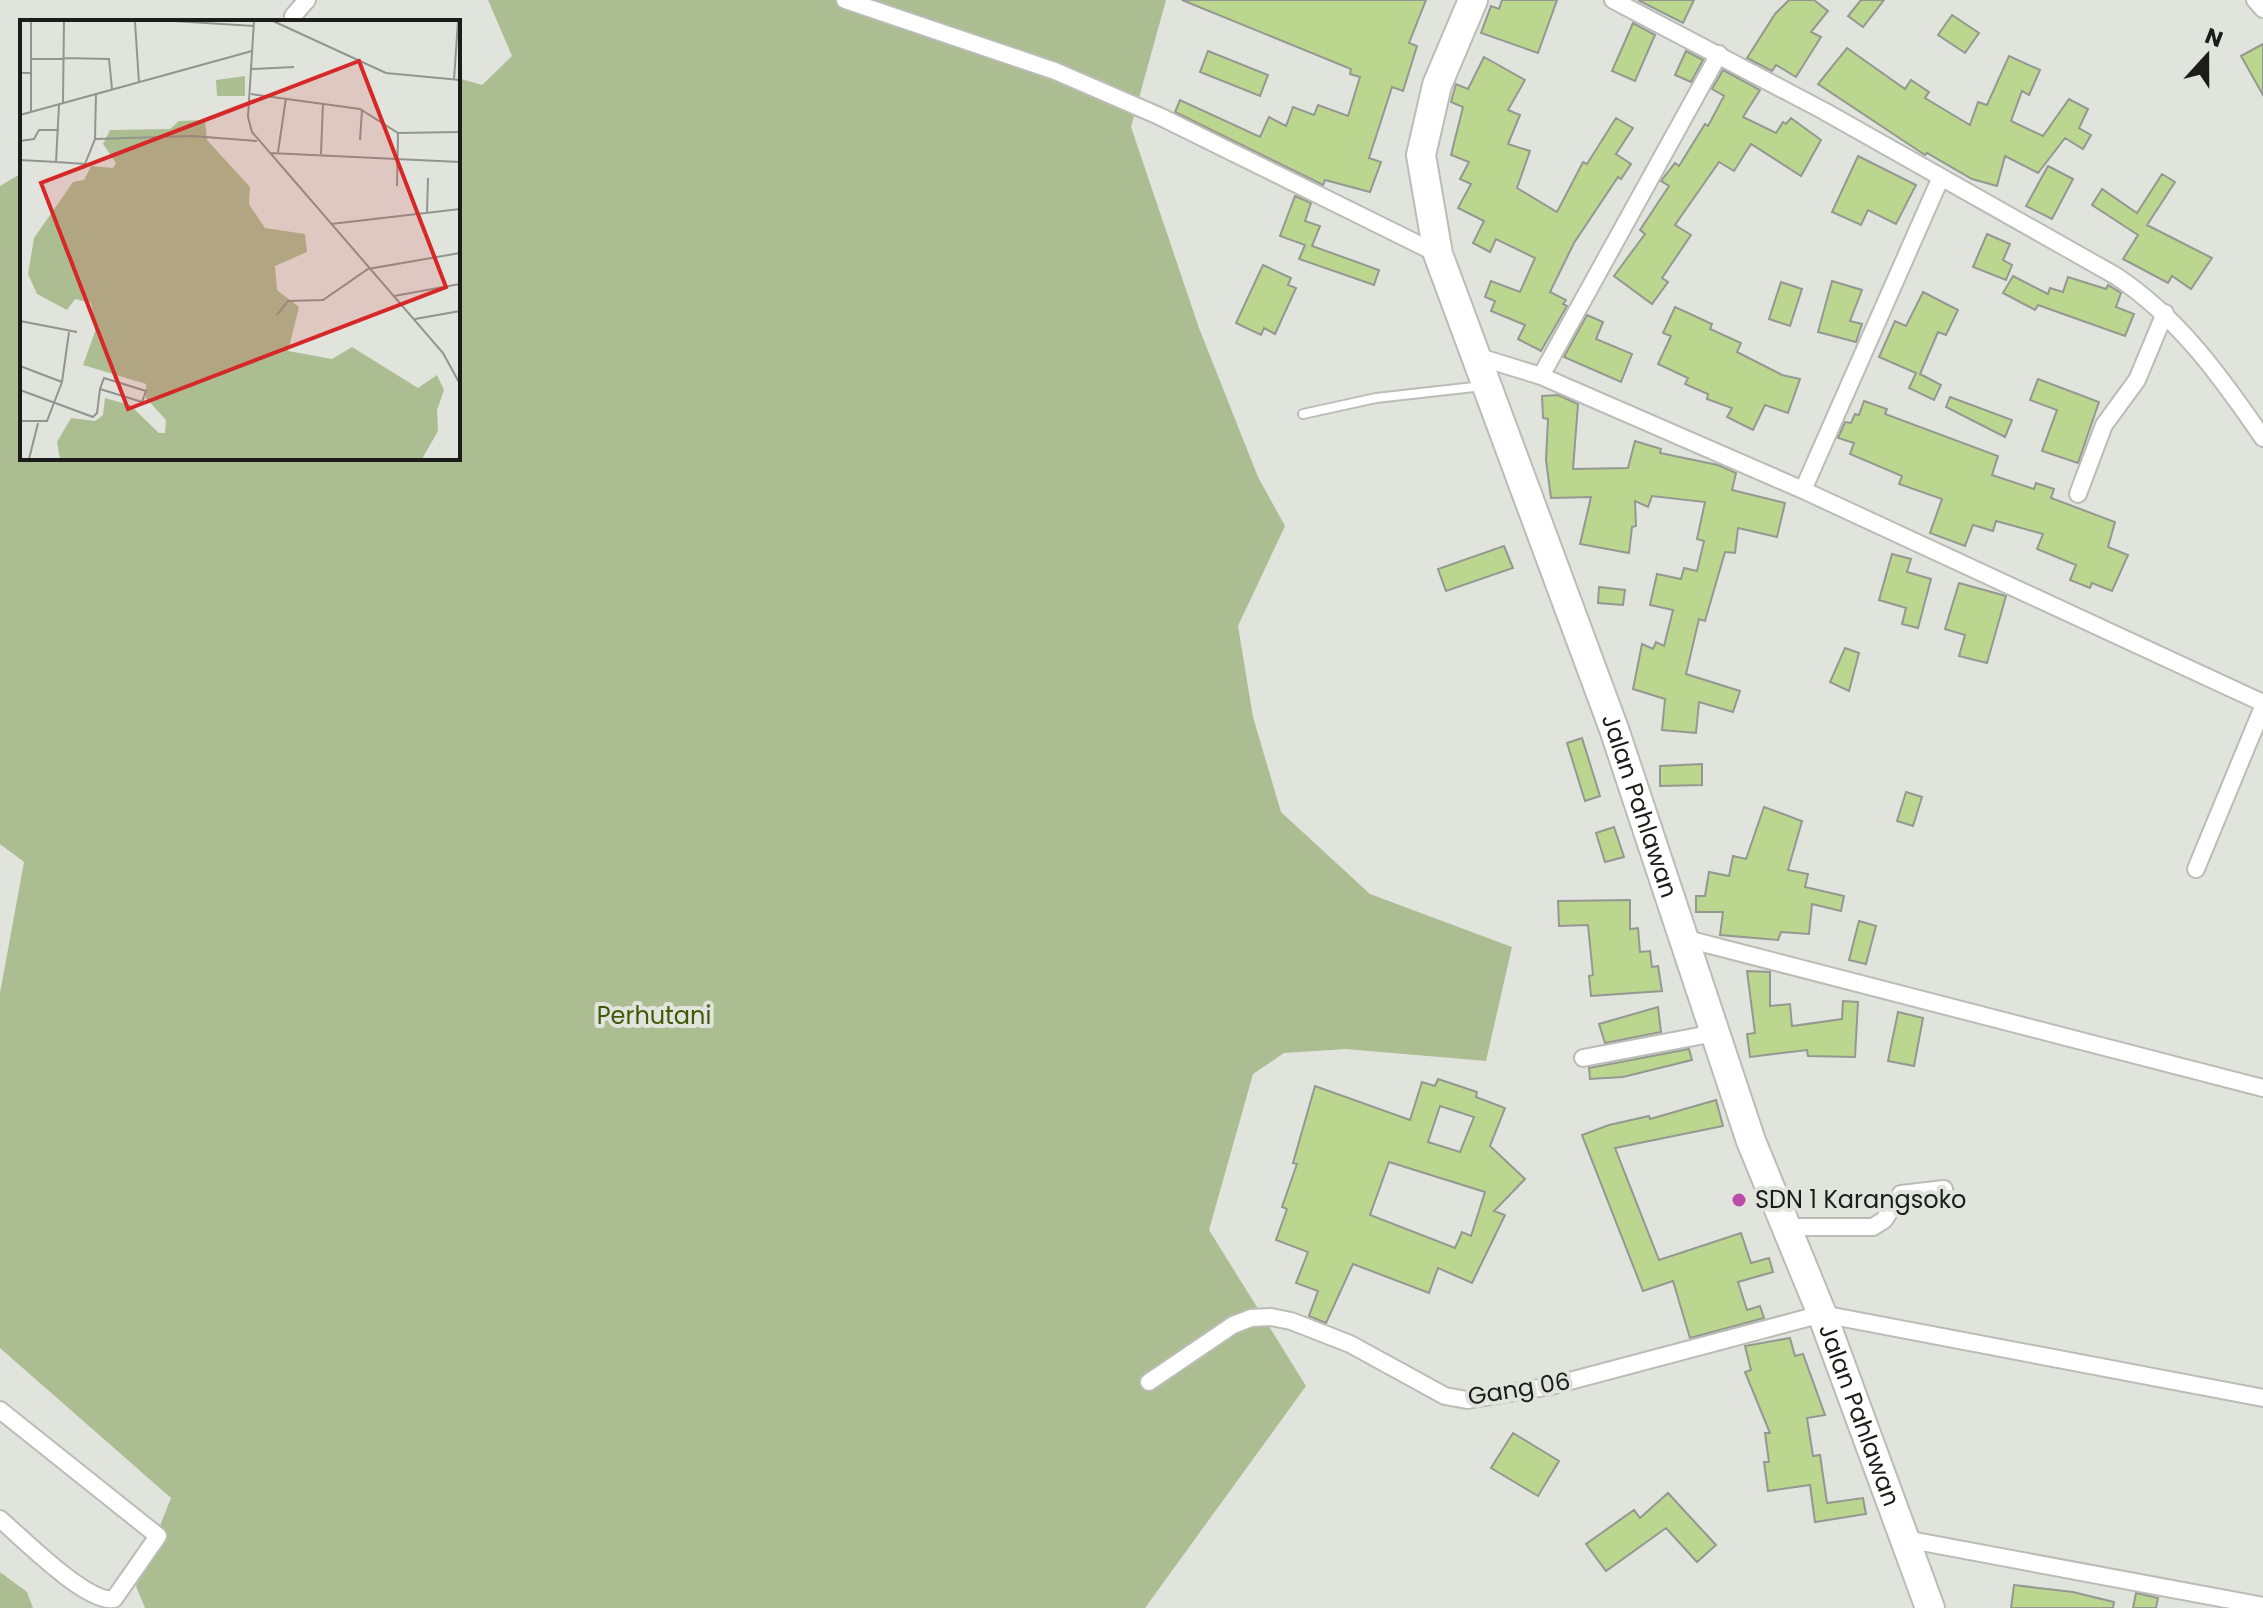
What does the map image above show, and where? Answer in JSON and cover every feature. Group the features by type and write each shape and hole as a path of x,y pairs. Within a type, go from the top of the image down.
{"highway":[{"name":"Jalan Pahlawan","path":"1473,0 1437,85 1421,155 1438,254 1614,729 1751,1141 1822,1314 1930,1608"}],"street":[{"path":"293,16 307,0"},
{"path":"845,0 1055,71 1159,116 1438,254"},
{"path":"1613,0 1719,54 2116,276 2165,313 2222,379 2263,438"},
{"path":"2255,0 2263,9"},
{"path":"1541,376 1719,54"},
{"path":"1803,490 1941,177"},
{"path":"2078,494 2104,425 2132,389 2165,313"},
{"path":"1476,356 1541,376 1803,490 2263,705 2196,869"},
{"path":"1683,938 2263,1088"},
{"path":"1583,1058 1715,1033"},
{"path":"1786,1227 1873,1227 1884,1220 1901,1194 1944,1189"},
{"path":"1822,1314 2263,1398"},
{"name":"Gang 06","path":"1149,1382 1221,1332 1251,1318 1271,1317 1321,1332 1350,1344 1445,1396 1467,1400 1551,1386 1822,1314"},
{"path":"0,1410 158,1536 114,1599 104,1600 78,1585 0,1519"},
{"path":"1905,1539 2263,1606"}],"lane":[{"path":"1303,414 1376,398 1487,385"}],"green space":[{"name":"Perhutani","path":"488,0 1166,0 1131,127 1199,328 1258,477 1285,526 1238,626 1253,717 1281,812 1370,894 1512,947 1486,1061 1346,1049 1284,1053 1253,1074 1209,1230 1306,1386 1145,1608 145,1608 136,1586 171,1498 0,1348 0,993 24,862 0,844 0,186 20,174 20,460 460,460 460,79 482,85 512,56"},
{"path":"0,1572 27,1592 33,1608 0,1608"}],"building":[{"path":"1182,0 1426,0 1409,43 1417,46 1403,91 1392,87 1369,158 1381,162 1370,192 1325,180 1323,185 1175,112 1180,100 1260,137 1269,117 1286,126 1293,107 1314,115 1318,105 1348,116 1360,77 1350,74 1351,69"},
{"path":"1502,0 1557,0 1538,53 1481,33 1491,6 1499,9"},
{"path":"1638,0 1694,0 1683,23"},
{"path":"1789,0 1814,0 1828,11 1811,32 1821,37 1796,77 1776,65 1772,71 1747,58 1775,14"},
{"path":"1861,0 1884,0 1863,27 1848,16"},
{"path":"1952,15 1979,33 1965,53 1938,35"},
{"path":"1633,23 1655,35 1635,81 1612,71"},
{"path":"2263,44 2263,95 2241,56"},
{"path":"1847,48 1905,89 1911,80 1929,92 1925,98 1970,125 1978,102 1987,105 2009,56 2040,70 2029,95 2022,91 2011,121 2043,136 2069,99 2088,109 2079,128 2091,135 2083,149 2065,138 2038,173 2005,156 1997,186 1972,179 1927,153 1925,155 1818,84"},
{"path":"1208,51 1268,75 1260,96 1200,72"},
{"path":"1686,51 1703,60 1691,82 1675,75"},
{"path":"1484,57 1525,80 1508,110 1520,115 1508,144 1530,151 1517,188 1557,212 1583,162 1587,164 1616,118 1633,128 1616,154 1631,164 1621,179 1618,177 1574,243 1550,292 1566,300 1563,304 1567,306 1541,351 1518,339 1525,325 1491,311 1495,301 1485,297 1491,281 1520,292 1535,258 1496,239 1490,252 1473,243 1484,221 1458,208 1471,184 1460,179 1469,162 1451,155 1463,107 1451,102 1456,84 1468,89"},
{"path":"1723,70 1760,90 1743,117 1776,133 1783,122 1786,124 1791,118 1821,140 1801,176 1751,144 1734,171 1719,162 1675,225 1691,235 1662,278 1668,282 1652,304 1614,276 1645,234 1640,230 1669,186 1661,181 1675,163 1679,166 1705,124 1708,126 1724,96 1712,89"},
{"path":"1858,156 1916,185 1896,224 1868,210 1861,225 1832,212"},
{"path":"2048,166 2073,179 2052,219 2026,206"},
{"path":"2162,174 2175,182 2147,225 2212,258 2191,289 2172,276 2168,283 2123,259 2138,235 2092,205 2102,189 2137,213"},
{"path":"1295,196 1311,203 1305,221 1320,226 1312,246 1379,270 1374,285 1299,259 1305,245 1280,236"},
{"path":"1987,234 2010,244 2003,260 2012,265 2006,280 1973,267"},
{"path":"1263,265 1291,278 1288,285 1296,288 1275,334 1264,328 1261,335 1236,323"},
{"path":"2013,276 2048,294 2050,288 2063,292 2068,277 2106,289 2108,285 2121,293 2116,307 2134,314 2125,336 2038,305 2035,310 2003,293"},
{"path":"1832,281 1862,290 1850,321 1862,324 1856,342 1818,332"},
{"path":"1781,282 1802,289 1790,326 1769,319"},
{"path":"1923,292 1958,310 1946,335 1938,332 1920,374 1941,385 1934,400 1909,388 1916,373 1879,357 1895,321 1906,326"},
{"path":"1675,307 1712,324 1710,329 1741,343 1737,352 1782,375 1800,379 1788,413 1765,405 1753,430 1727,417 1732,408 1707,399 1708,394 1685,384 1688,378 1658,364 1671,336 1663,333"},
{"path":"1587,315 1603,322 1596,339 1632,354 1621,382 1564,357"},
{"path":"2038,379 2099,402 2078,463 2042,451 2057,410 2030,400"},
{"path":"1558,395 1578,404 1573,469 1628,468 1635,441 1661,449 1660,453 1718,465 1736,473 1732,490 1785,503 1777,537 1738,528 1735,553 1725,552 1705,621 1699,619 1686,674 1740,691 1733,712 1699,702 1696,733 1662,730 1665,699 1633,689 1642,644 1653,649 1656,642 1664,646 1673,610 1650,605 1657,574 1681,579 1684,568 1697,571 1704,541 1697,539 1705,502 1652,496 1648,507 1635,501 1636,526 1632,527 1629,553 1580,544 1591,497 1551,498 1546,460 1548,419 1543,418 1542,396"},
{"path":"1950,397 2012,420 2005,437 1946,407"},
{"path":"1864,401 1887,409 1885,414 1998,456 1992,475 2034,489 2036,483 2054,489 2051,498 2115,522 2108,547 2128,555 2112,591 2092,583 2090,588 2070,580 2076,565 2037,549 2043,534 1996,521 1993,531 1973,525 1965,546 1930,533 1942,499 1899,484 1902,476 1850,454 1854,443 1838,438 1845,422 1851,423 1855,414 1859,415"},
{"path":"1504,546 1513,568 1446,591 1438,569"},
{"path":"1892,554 1911,559 1907,572 1931,579 1918,628 1902,624 1906,608 1879,600"},
{"path":"1959,583 2006,596 1987,663 1959,656 1965,635 1945,629"},
{"path":"1599,587 1625,590 1623,605 1598,603"},
{"path":"1845,648 1859,653 1849,691 1830,682"},
{"path":"1582,738 1600,796 1585,801 1567,743"},
{"path":"1702,764 1702,785 1660,786 1660,766"},
{"path":"1906,792 1922,797 1913,826 1897,821"},
{"path":"1764,807 1802,821 1788,870 1808,874 1805,887 1844,896 1841,911 1812,904 1809,934 1781,932 1778,940 1720,935 1723,912 1696,912 1696,896 1705,896 1709,872 1729,876 1733,856 1746,859"},
{"path":"1614,827 1624,857 1605,862 1596,833"},
{"path":"1630,900 1630,929 1638,928 1640,952 1650,951 1652,967 1658,966 1662,991 1591,996 1589,976 1593,975 1588,925 1559,926 1558,901"},
{"path":"1859,921 1876,926 1866,964 1849,960"},
{"path":"1747,971 1770,972 1770,1006 1790,1004 1792,1026 1842,1019 1843,1001 1858,1002 1855,1057 1808,1056 1807,1050 1750,1057 1747,1034 1755,1033"},
{"path":"1658,1007 1661,1032 1605,1043 1599,1024"},
{"path":"1898,1012 1923,1018 1914,1066 1888,1061"},
{"path":"1689,1049 1692,1060 1623,1077 1590,1079 1589,1068"},
{"path":"1438,1079 1477,1092 1476,1097 1505,1108 1490,1146 1525,1179 1494,1211 1505,1215 1472,1283 1438,1268 1429,1293 1353,1264 1326,1323 1309,1316 1318,1291 1296,1283 1308,1252 1276,1240 1287,1209 1282,1207 1297,1164 1293,1163 1315,1086 1410,1120 1422,1082 1435,1086","holes":["1440,1106 1474,1117 1460,1152 1428,1142","1389,1162 1485,1192 1471,1236 1462,1232 1455,1248 1370,1215"]},
{"path":"1716,1100 1723,1126 1615,1148 1659,1260 1741,1233 1751,1263 1769,1258 1773,1272 1738,1282 1747,1310 1760,1306 1764,1318 1690,1338 1673,1281 1643,1291 1582,1135 1609,1125 1649,1116 1650,1119"},
{"path":"1790,1338 1795,1356 1803,1354 1825,1415 1807,1418 1813,1456 1820,1455 1827,1503 1863,1498 1866,1514 1815,1522 1810,1485 1768,1491 1764,1462 1769,1462 1765,1433 1770,1433 1745,1372 1751,1370 1745,1346"},
{"path":"1513,1433 1559,1461 1538,1496 1491,1468"},
{"path":"1668,1493 1716,1545 1697,1562 1666,1528 1606,1571 1586,1544 1634,1510 1640,1518"},
{"path":"2014,1585 2073,1592 2114,1602 2113,1608 2011,1608"},
{"path":"2136,1593 2158,1598 2156,1608 2133,1608"}],"place":[{"name":"SDN 1 Karangsoko","path":"1739,1200"}]}
